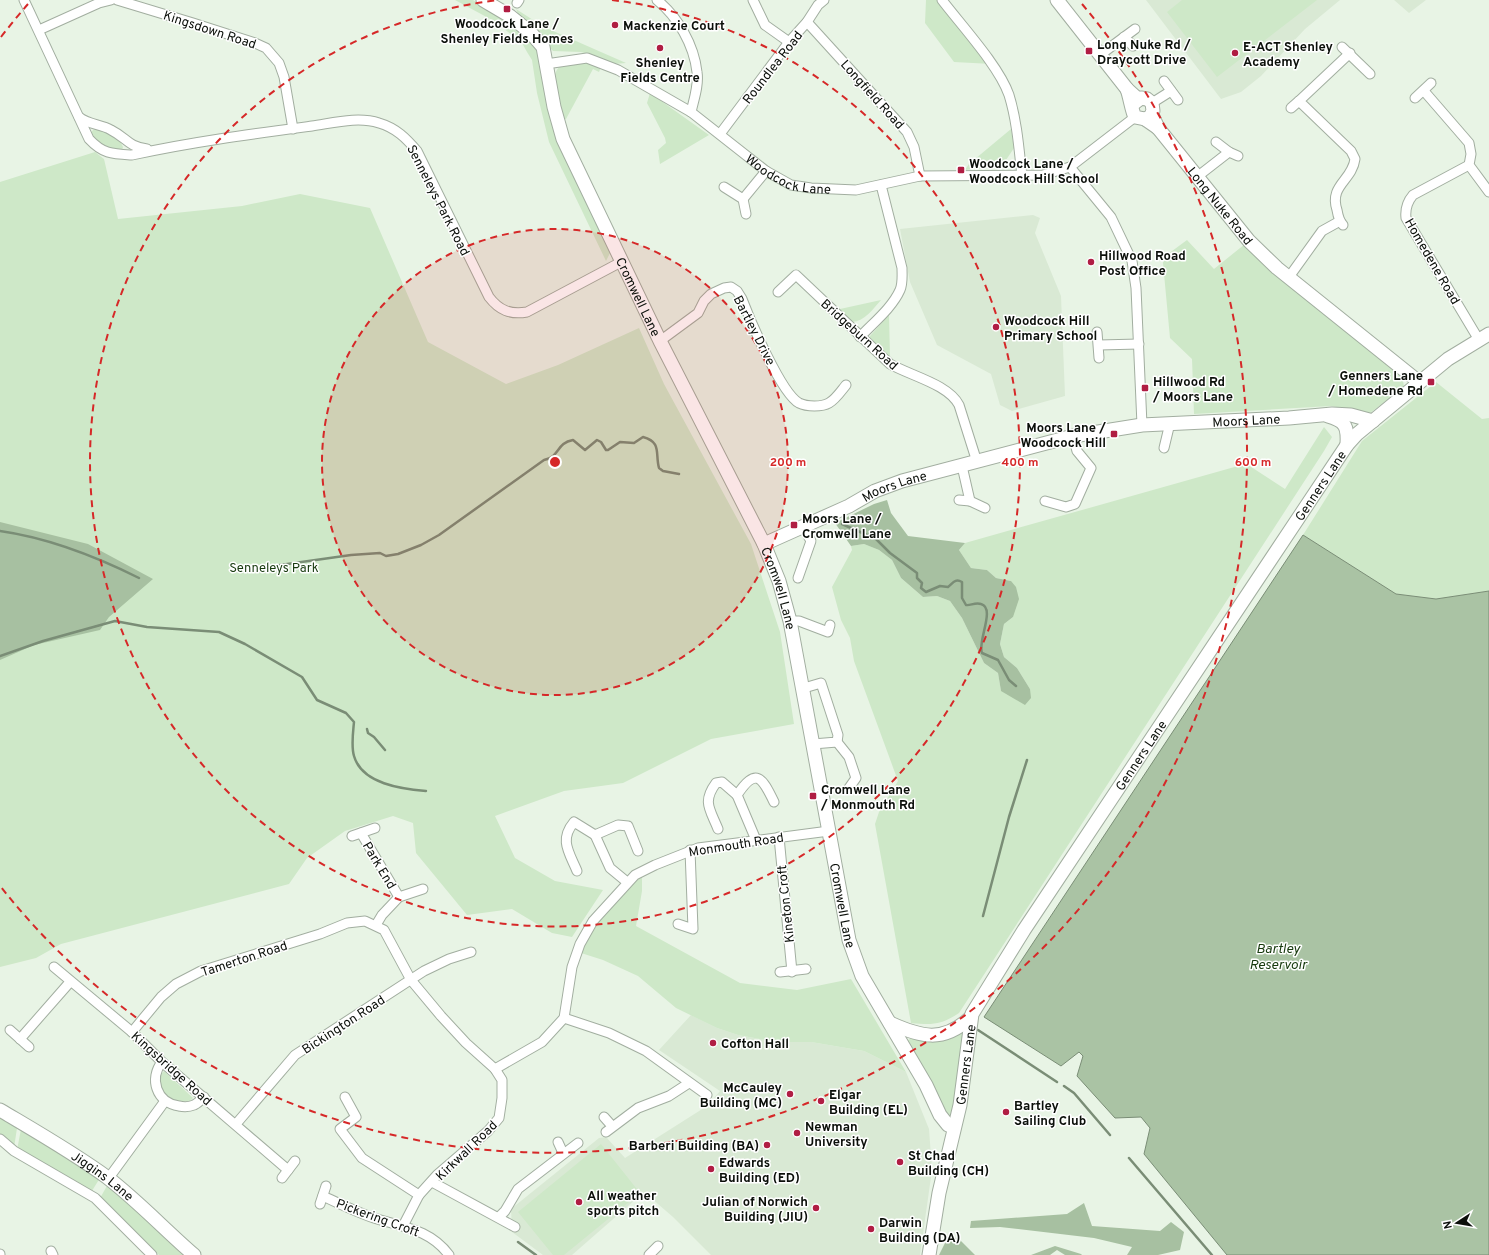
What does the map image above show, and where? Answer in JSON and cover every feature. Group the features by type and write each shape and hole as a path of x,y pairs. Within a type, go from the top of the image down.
{"street":[{"name":"Senneleys Park Road","path":"24,0 89,139 105,153 132,155 152,150 293,129 365,120 378,122 400,133 417,151 489,297 498,308 507,312 526,312 621,262"},
{"path":"39,30 99,3 111,0"},
{"name":"Kingsdown Road","path":"117,0 193,23 266,48 279,63 284,77 293,129"},
{"path":"483,0 510,16 531,33 543,47 546,64"},
{"path":"657,0 677,22 688,40 693,54 698,73 696,92 691,112"},
{"path":"753,0 754,5 765,25 789,42"},
{"name":"Roundlea Road","path":"720,134 789,42 807,22 818,5 824,0"},
{"path":"942,0 996,70 1008,94 1015,121 1022,176"},
{"name":"Long Nuke Road","path":"1057,0 1249,242 1289,277 1419,382"},
{"name":"Longfield Road","path":"807,22 907,132 914,147 920,176"},
{"path":"1100,56 1135,29"},
{"path":"1124,37 1132,46"},
{"path":"1342,47 1350,53 1370,74"},
{"path":"1291,108 1350,53"},
{"name":"Woodcock Lane","path":"546,64 587,58 618,70 691,112 766,171 791,184 811,188 856,190 920,176 1042,175 1070,167 1143,109 1171,91"},
{"name":"Cromwell Lane","path":"546,64 554,108 563,139 660,341 764,544 779,581 790,621 804,688 849,940 862,976 926,1085 940,1116 948,1125 954,1127"},
{"path":"1164,81 1178,100"},
{"path":"1415,98 1431,83"},
{"path":"1424,91 1469,143 1471,154 1469,165 1489,192"},
{"path":"1289,277 1322,231 1342,223 1334,199 1336,190 1351,174 1355,159 1351,151 1299,101"},
{"name":"Senneleys Park Road","path":"79,117 90,124 111,129 134,147 152,150"},
{"path":"1198,178 1202,173 1233,154 1216,142"},
{"name":"Homedene Road","path":"1469,165 1413,195 1408,201 1406,218 1484,337"},
{"path":"1070,167 1111,217 1132,261 1136,288 1142,425"},
{"path":"743,199 766,171"},
{"path":"860,337 890,304 900,289 902,282 902,268 881,185"},
{"path":"724,187 743,199 746,214"},
{"name":"Bridgeburn Road","path":"778,292 796,275 890,364 904,372 942,388 955,397 959,405 977,462"},
{"name":"Bartley Drive","path":"660,341 698,313 704,301 711,294 720,289 731,287 742,299 765,352 791,396 800,403 818,406 829,403 846,385"},
{"path":"1097,332 1099,358"},
{"name":"Genners Lane","path":"930,1255 939,1193 960,1105 970,1018 1024,930 1347,445 1419,382 1448,359 1484,337"},
{"path":"1098,345 1139,344"},
{"name":"Moors Lane","path":"764,544 849,506 875,491 902,482 1073,436 1142,425 1323,415 1350,415 1373,422"},
{"name":"Moors Lane","path":"1323,415 1341,420 1346,427 1347,445"},
{"path":"1164,448 1170,424"},
{"path":"1045,500 1066,507 1075,504 1091,468 1077,451 1073,436"},
{"path":"962,466 970,501"},
{"path":"959,500 970,501 985,508"},
{"path":"798,578 811,541 803,527"},
{"path":"790,621 799,621 828,632 830,625"},
{"path":"804,688 821,683 835,721 838,735 837,742 849,757 856,778 849,788"},
{"path":"813,744 837,742"},
{"path":"737,795 746,782 753,779 760,779 764,782 774,802"},
{"path":"718,829 708,803 708,793 716,783 722,782 737,795 756,840"},
{"path":"577,871 567,848 565,837 569,828 574,822 595,835 610,868 627,882"},
{"path":"595,835 618,825 628,826 638,851"},
{"name":"Park End","path":"352,836 376,828"},
{"name":"Monmouth Road","path":"564,1018 572,967 580,944 592,921 635,875 690,850 829,831"},
{"name":"Park End","path":"361,833 399,897"},
{"name":"Kineton Croft","path":"779,837 792,972"},
{"path":"678,924 693,929 690,850"},
{"path":"411,980 384,930 376,925 382,915 399,897 423,889"},
{"name":"Tamerton Road","path":"132,1032 161,997 176,984 190,976 320,934 347,922 365,921 376,925"},
{"path":"455,946 457,956"},
{"name":"Bickington Road","path":"236,1124 295,1055 424,971 457,956 470,952"},
{"name":"Kingsbridge Road","path":"54,967 70,982 132,1032 162,1062 288,1170"},
{"path":"780,972 792,972 806,969"},
{"name":"Kirkwall Road","path":"403,1226 419,1196 437,1175 488,1132 499,1118 502,1080 495,1069 466,1043 411,980"},
{"path":"20,1039 70,982"},
{"path":"495,1069 542,1042 564,1018 609,1034 646,1051 707,1095"},
{"path":"890,1023 909,1032 933,1036 956,1029 970,1018"},
{"path":"10,1030 29,1047"},
{"path":"162,1062 156,1070 156,1081 159,1094 168,1104 186,1107 194,1105 204,1097"},
{"path":"604,1117 609,1129 638,1108 669,1096 689,1083"},
{"path":"345,1096 356,1116 340,1128 344,1135 362,1158 419,1196"},
{"path":"108,1179 165,1101"},
{"name":"Jiggins Lane","path":"0,1110 63,1148 108,1179 150,1213 194,1255"},
{"name":"Jiggins Lane","path":"0,1139 14,1151 95,1198 152,1255"},
{"path":"558,1142 563,1154"},
{"path":"499,1217 505,1211 518,1189 578,1144"},
{"path":"282,1178 295,1161"},
{"path":"432,1182 515,1227"},
{"name":"Pickering Croft","path":"326,1186 321,1200 415,1229 443,1246 449,1255"},
{"path":"649,1255 658,1246"}],"shaded area":[{"name":"E-ACT Shenley Academy","path":"1146,0 1340,0 1305,29 1261,76 1241,92 1221,99"},
{"path":"1394,0 1426,0 1409,13"},
{"name":"Woodcock Hill Primary School","path":"1033,215 1040,218 1035,233 1061,296 1065,396 1012,411 1000,405 991,374 937,345 910,282 900,229"},
{"path":"887,500 891,513 908,536 965,543 959,550 971,568 987,570 996,578 1011,581 1016,587 1019,599 1013,617 1004,624 1000,644 1004,657 1017,668 1030,689 1031,698 1025,705 1001,691 998,673 984,663 962,618 950,601 937,596 923,597 901,578 892,560 879,550 864,544 851,546 835,523 874,504"},
{"path":"0,522 88,544 153,579 109,617 100,630 34,645 0,660"},
{"name":"Newman University","path":"691,1015 717,1028 738,1035 777,1042 811,1042 864,1051 906,1072 929,1129 932,1170 920,1255 711,1255 673,1217 644,1192 572,1255 543,1255 512,1232 511,1209 599,1138 606,1137 625,1158 707,1106 720,1091 659,1050"},
{"path":"1084,1203 1092,1226 1160,1231 1171,1222 1184,1232 1180,1250 1158,1255 1127,1255 1132,1247 1094,1238 1000,1227 970,1228 971,1221 1067,1214"},
{"path":"948,1237 958,1238 975,1255 939,1255"},
{"path":"1055,1246 1082,1255 1065,1255 1057,1250 1050,1255 1031,1255"}],"green space":[{"path":"455,0 473,0 509,21 536,46 543,75 610,253 606,261 549,142 537,93 532,60 522,43 494,21"},
{"path":"926,0 942,0 992,64 954,62 925,23"},
{"path":"1182,0 1317,0 1217,77 1167,12"},
{"path":"516,9 544,27 626,63 614,64 581,52 553,51 519,16"},
{"path":"583,61 601,67 599,72 593,69 566,119 562,120 554,83 557,70 563,65"},
{"path":"650,93 709,135 660,164 658,150 666,143 665,138 647,103"},
{"path":"97,128 116,138 123,147 122,150 117,152 96,145 91,133"},
{"path":"1011,129 1014,148 1002,166 965,170 969,164"},
{"name":"Senneleys Park","path":"95,152 104,159 118,219 242,206 300,194 370,208 428,342 506,384 558,365 639,328 664,384 751,544 780,632 794,724 711,739 623,783 564,791 495,816 515,858 555,881 603,890 572,937 552,933 512,909 467,915 416,853 413,823 393,816 345,831 307,858 289,884 61,944 36,958 0,967 0,182"},
{"path":"1187,240 1214,269 1245,244 1402,374 1404,387 1370,413 1331,406 1194,414 1192,359 1170,338 1163,263 1164,257"},
{"path":"881,300 865,317 857,321 852,322 840,309"},
{"path":"889,315 890,357 870,339 870,336"},
{"path":"1436,382 1482,419 1489,418 1489,591 1436,599 1396,594 1303,535 1362,441"},
{"path":"1324,427 1332,437 1324,451 959,1013 942,1022 925,1024 911,1023 875,824 879,812 898,781 854,661 850,638 841,620 832,587 852,550 851,546 864,544 879,550 892,560 901,578 923,597 937,596 950,601 962,618 984,663 998,673 1001,691 1030,689 1017,668 1004,657 1000,644 1004,624 1013,617 1011,581 996,578 987,570 971,568 959,550 965,543 1238,466 1242,461 1285,489"},
{"path":"642,876 642,891 636,926 740,983 797,990 851,979 906,1072 864,1051 811,1042 777,1042 738,1035 717,1028 676,1008 638,976 603,960 581,953 592,932 607,911 633,883"},
{"path":"966,1029 951,1117 946,1115 908,1044 908,1040 912,1038"},
{"path":"164,1071 193,1098 190,1101 174,1102 167,1096 160,1084 161,1075"},
{"path":"0,1117 17,1128 14,1148 0,1136"},
{"path":"21,1129 100,1178 90,1194 17,1150"},
{"name":"All weather sports pitch","path":"601,1144 640,1193 564,1255 553,1255 518,1212"},
{"path":"108,1184 188,1255 159,1255 99,1200"}],"water":[{"name":"Bartley Reservoir","path":"1303,535 1396,594 1436,599 1489,591 1489,1255 1227,1255 1144,1154 1150,1128 1141,1117 1115,1118 1077,1076 1083,1056 1079,1052 1061,1066 984,1017"}],"waterway":[{"path":"259,568 351,555 380,553 386,556 398,554 421,545 439,535 544,460 553,456 564,444 573,440 585,450 597,440 601,442 606,450 608,450 620,442 634,443 643,437 649,439 655,445 657,449 659,468 663,471 679,474"},
{"path":"842,524 876,539 890,553 917,573 917,578 922,583 921,588 926,592 940,586 948,587 956,581 962,582 962,598 966,605 977,603 981,604 985,607 987,612 981,648 982,653 998,660 1009,680 1016,686"},
{"path":"0,531 54,543 89,555 139,578"},
{"path":"0,656 43,641 115,621 147,627 219,632 245,644 302,677 317,700 346,713 354,722 352,744 354,756 358,765 365,773 384,783 406,789 426,791"},
{"path":"367,729 368,733 374,737 385,750"},
{"path":"983,916 1009,817 1027,760"},
{"path":"978,1030 1057,1082"},
{"path":"1064,1086 1074,1093 1110,1135"},
{"path":"1129,1158 1212,1255"},
{"path":"518,1242 536,1255"}],"place":[{"name":"Woodcock Lane / Shenley Fields Homes","path":"507,9"},
{"name":"Mackenzie Court","path":"615,25"},
{"name":"Shenley Fields Centre","path":"660,48"},
{"name":"Long Nuke Rd / Draycott Drive","path":"1089,51"},
{"name":"E-ACT Shenley Academy","path":"1235,53"},
{"name":"Woodcock Lane / Woodcock Hill School","path":"961,170"},
{"name":"Hillwood Road Post Office","path":"1091,262"},
{"name":"Woodcock Hill Primary School","path":"996,327"},
{"name":"Genners Lane / Homedene Rd","path":"1431,382"},
{"name":"Hillwood Rd / Moors Lane","path":"1145,388"},
{"name":"Moors Lane / Woodcock Hill","path":"1114,434"},
{"name":"Moors Lane / Cromwell Lane","path":"794,525"},
{"name":"Cromwell Lane / Monmouth Rd","path":"813,796"},
{"name":"Cofton Hall","path":"713,1043"},
{"name":"McCauley Building (MC)","path":"790,1094"},
{"name":"Elgar Building (EL)","path":"821,1101"},
{"name":"Bartley Sailing Club","path":"1006,1112"},
{"name":"Newman University","path":"797,1133"},
{"name":"Barberi Building (BA)","path":"767,1145"},
{"name":"St Chad Building (CH)","path":"900,1162"},
{"name":"Edwards Building (ED)","path":"711,1169"},
{"name":"All weather sports pitch","path":"579,1202"},
{"name":"Julian of Norwich Building (JIU)","path":"816,1208"},
{"name":"Darwin Building (DA)","path":"871,1229"}]}
